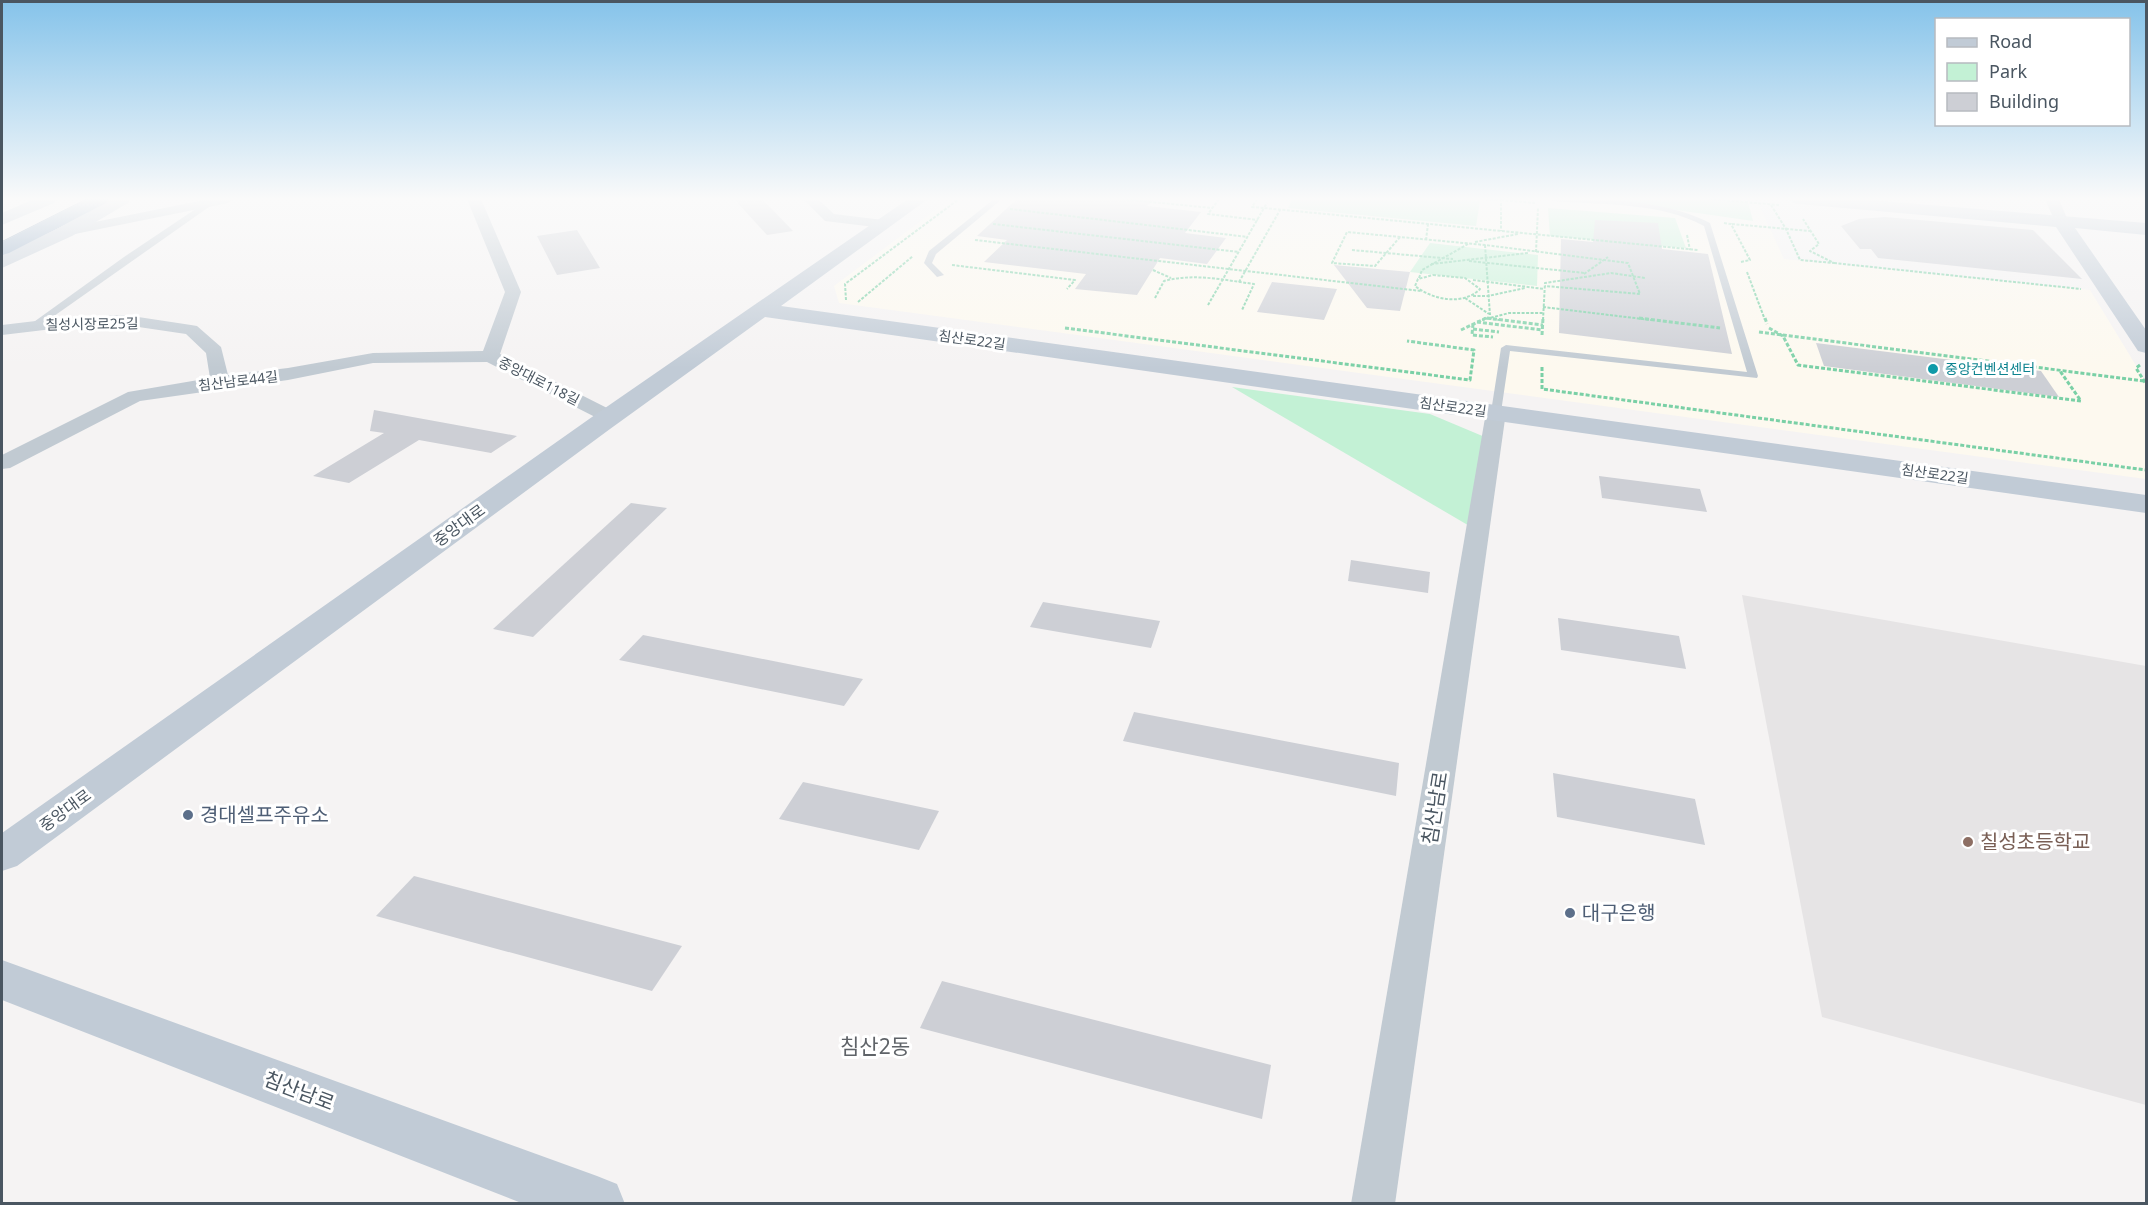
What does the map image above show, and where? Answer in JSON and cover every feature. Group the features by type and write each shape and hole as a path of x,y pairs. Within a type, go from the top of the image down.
{"street":[{"path":"2,262 16,255"},
{"name":"중앙대로118길","path":"498,255 513,292 490,356 610,417"},
{"name":"중앙대로","path":"2,855 610,417 839,255"},
{"path":"2082,255 2144,354"},
{"name":"침산로22길","path":"760,310 2146,504"},
{"name":"칠성시장로25길","path":"2,330 125,321 190,330 215,351 220,382"},
{"name":"침산남로44길","path":"2,463 135,396 288,374 373,358 490,356"},
{"name":"침산남로","path":"1373,1203 1496,412"},
{"name":"침산남로","path":"2,980 597,1203"}],"lane":[{"path":"34,326 133,255"},
{"path":"931,255 928,263 940,275"},
{"path":"1496,412 1506,348 1753,376 1716,255"}],"path":[{"path":"846,300 845,284 883,255"},
{"path":"1105,255 1421,291 1443,297 1488,296 1529,287"},
{"path":"1208,305 1237,255"},
{"path":"1239,282 1254,255"},
{"path":"1336,255 1332,263 1374,266 1384,255"},
{"path":"1416,255 1585,273"},
{"path":"1421,291 1415,285 1422,270 1446,255"},
{"path":"1431,264 1504,255"},
{"path":"1419,279 1442,275 1529,287 1640,294 1628,263 1560,255"},
{"path":"1741,262 1750,260 1747,255"},
{"path":"1798,255 1800,260 2090,290"},
{"path":"1818,255 1834,263"},
{"path":"957,256 952,265 1075,280 1067,290"},
{"path":"1486,257 1490,315"},
{"path":"1578,278 1608,257"},
{"path":"1153,270 1171,278"},
{"path":"1747,272 1768,326 1783,336 1798,365 2081,401 2060,371"},
{"path":"1542,342 1545,283 1611,273 1645,278"},
{"path":"1155,298 1164,281 1171,278 1195,277 1254,284 1242,310"},
{"path":"1472,280 1480,289 1473,296"},
{"path":"1465,298 1490,315"},
{"path":"858,302 870,303"},
{"path":"1544,308 1729,329"},
{"path":"1461,330 1490,315 1514,311 1543,313"},
{"path":"1484,318 1543,325"},
{"path":"1476,322 1542,330"},
{"path":"1059,328 1470,380 1474,350 1407,341"},
{"path":"1750,331 2146,383"},
{"path":"2144,354 2136,368 2146,383"},
{"path":"1542,389 2146,470"}],"shaded area":[{"path":"875,255 1782,255 1784,259 2090,290 2146,382 2146,479 839,303 834,286"},
{"name":"칠성초등학교","path":"1742,595 2146,666 2146,1105 1822,1017"}],"green space":[{"path":"1422,255 1538,255 1537,286 1410,272"},
{"path":"1232,387 1430,414 1492,440 1478,531"}],"building":[{"path":"547,255 592,255 600,268 557,275"},
{"path":"991,255 1213,255 1207,264 1160,258 1137,295 1075,289 1086,274 984,262"},
{"path":"1561,255 1708,255 1732,354 1559,333"},
{"path":"1876,255 2058,255 2082,279 1878,258"},
{"path":"1334,265 1410,272 1400,311 1367,308"},
{"path":"1272,282 1337,289 1324,320 1257,312"},
{"name":"중앙컨벤션센터","path":"1816,343 2041,371 2059,397 1824,366"},
{"path":"374,410 517,436 491,453 419,440 349,483 313,476 384,433 370,431"},
{"path":"1599,476 1700,489 1707,512 1602,498"},
{"path":"631,503 667,508 533,637 493,629"},
{"path":"1351,560 1430,572 1428,593 1348,581"},
{"path":"1043,602 1160,621 1151,648 1030,627"},
{"path":"1558,618 1679,636 1686,669 1561,650"},
{"path":"643,635 863,679 844,706 619,660"},
{"path":"1134,712 1399,763 1396,796 1123,741"},
{"path":"1553,773 1695,799 1705,845 1557,817"},
{"path":"803,782 939,811 919,850 779,819"},
{"path":"414,876 682,946 652,991 376,916"},
{"path":"942,981 1271,1065 1262,1119 920,1028"}],"place":[{"name":"중앙컨벤션센터","path":"1933,369"},
{"name":"경대셀프주유소","path":"188,815"},
{"name":"칠성초등학교","path":"1968,842"},
{"name":"대구은행","path":"1570,913"}],"district":[{"name":"침산2동","path":"875,1047"}]}
